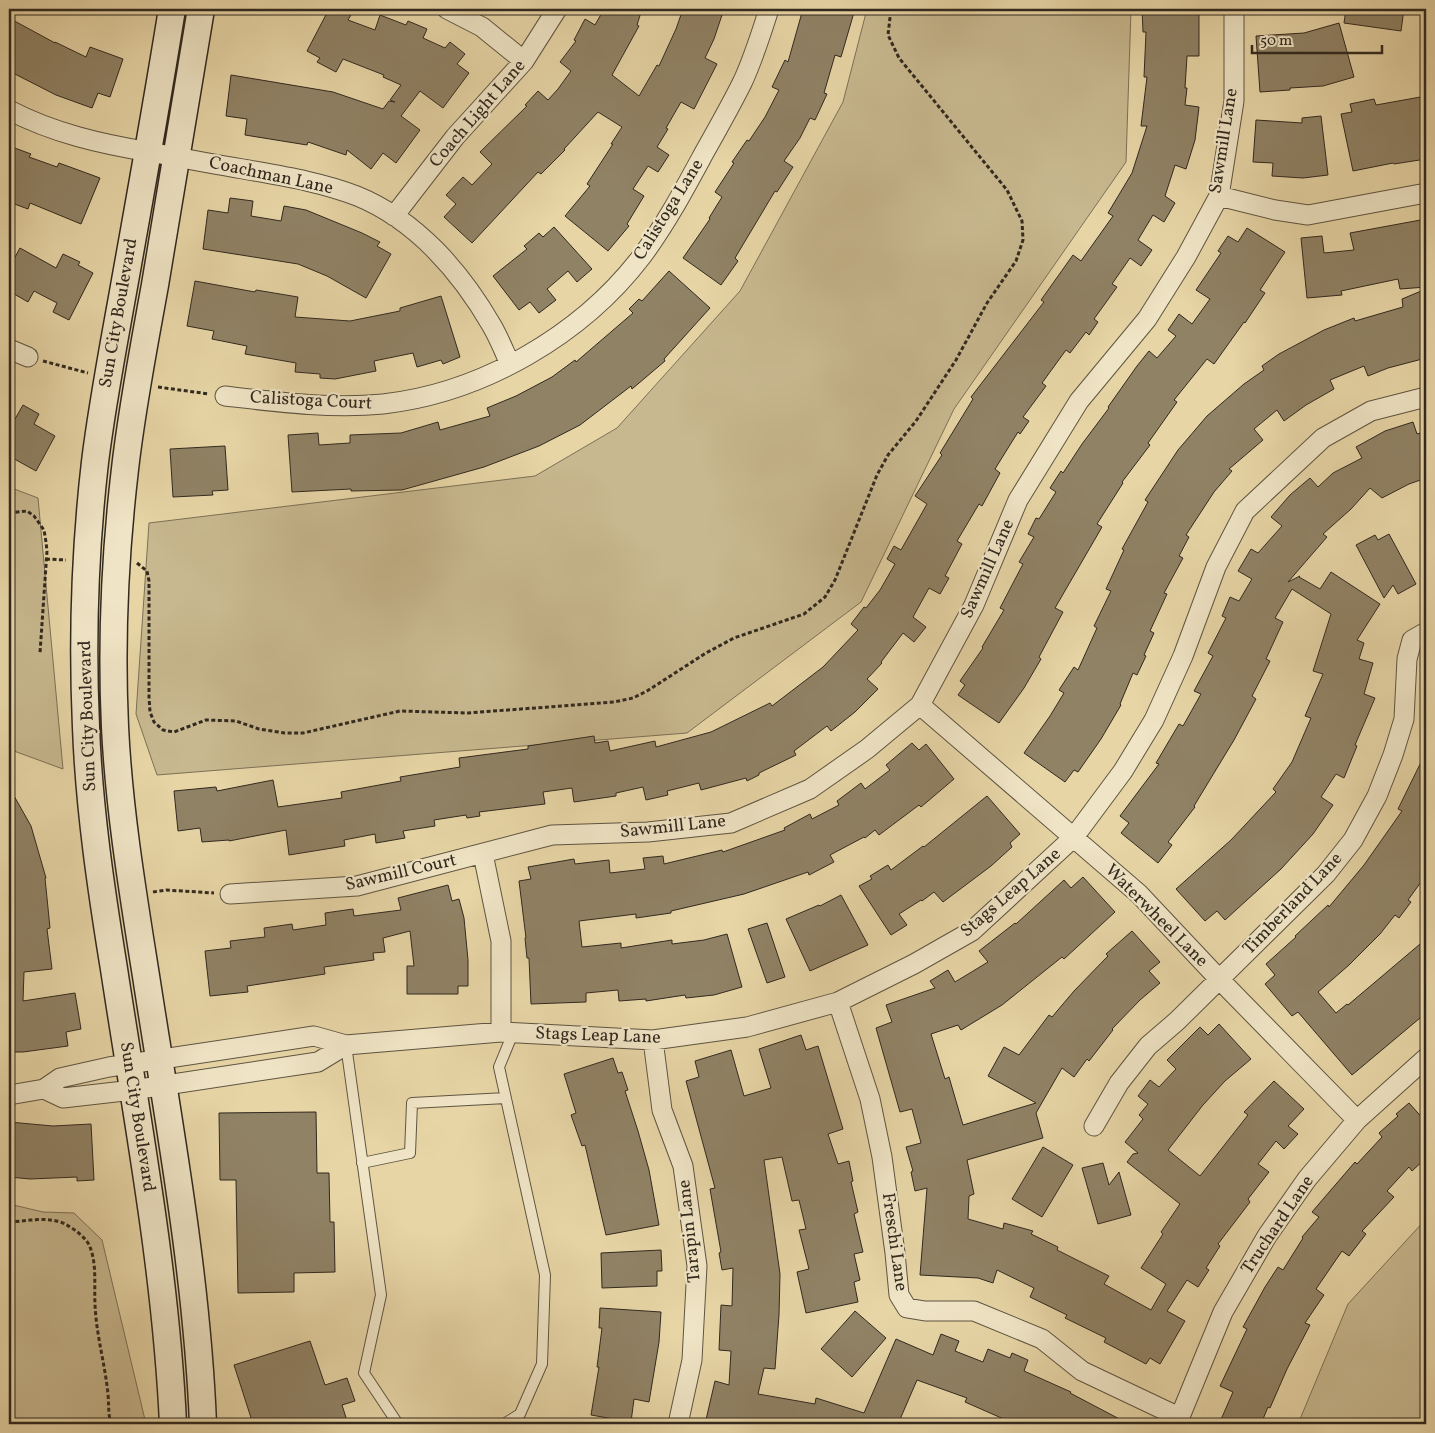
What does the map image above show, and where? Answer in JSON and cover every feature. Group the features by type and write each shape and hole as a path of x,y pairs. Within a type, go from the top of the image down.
{"street":[{"name":"Sun City Boulevard","path":"172,9 162,155 138,384 124,478 117,562 114,648 115,728 133,896 144,1062 148,1088 187,1245 196,1322 203,1424"},
{"name":"Sun City Boulevard","path":"144,1062 103,900 91,806 86,726 86,561 95,462 108,378 162,155 201,9"},
{"path":"446,9 482,27 524,61"},
{"name":"Coach Light Lane","path":"394,216 455,137 524,61 557,9"},
{"name":"Calistoga Lane","path":"510,364 544,346 579,321 613,290 642,256 672,212 742,82 769,9"},
{"name":"Sawmill Lane","path":"483,854 552,835 648,832 730,823 810,789 867,749 920,706 974,605 1018,500 1079,401 1147,319 1186,257 1218,196 1234,101 1234,9"},
{"name":"Coachman Lane","path":"9,110 62,132 102,144 298,178 358,196 394,216 432,246 460,278 492,326 510,364"},
{"path":"1218,196 1275,210 1308,215 1426,193"},
{"path":"9,349 28,356"},
{"name":"Calistoga Court","path":"225,396 289,403 383,404 436,394 476,381 510,364"},
{"name":"Stags Leap Lane","path":"44,1089 60,1078 144,1062 314,1036 346,1045 507,1033 653,1040 747,1027 838,1002 914,964 972,931 1074,838 1123,771 1154,720 1184,656 1216,567 1245,511 1323,438 1371,411 1426,397"},
{"name":"Timberland Lane","path":"1219,979 1326,874 1353,840 1377,796 1393,755 1404,719 1407,659 1412,640 1426,632"},
{"name":"Waterwheel Lane","path":"920,706 1140,894 1219,979 1357,1120"},
{"path":"483,854 501,941 507,1033"},
{"name":"Sawmill Court","path":"230,894 357,886 483,854"},
{"path":"1094,1126 1118,1083 1148,1046 1219,979"},
{"name":"Freschi Lane","path":"838,1002 870,1099 882,1157 899,1295 907,1308 925,1311 974,1311 1042,1339 1082,1371 1178,1421"},
{"name":"Tarapin Lane","path":"653,1040 662,1110 683,1166 697,1266 692,1360 678,1424"},
{"name":"Stags Leap Lane","path":"44,1089 63,1098 148,1088 318,1062 346,1045"},
{"name":"Truchard Lane","path":"1178,1421 1223,1312 1266,1236 1307,1179 1357,1120 1426,1058"},
{"name":"Sun City Boulevard","path":"148,1088 157,1256 173,1424"},
{"path":"9,1095 44,1089"}],"lane":[{"path":"504,1424 520,1414 542,1364 545,1275 499,1067 507,1033"},
{"path":"346,1045 381,1295 364,1374 398,1424"},
{"path":"362,1163 410,1153 412,1104 506,1098"}],"path":[{"path":"136,562 147,571 149,581 150,712 154,722 163,730 174,732 206,720 236,721 259,729 285,733 302,733 400,711 468,713 614,702 633,698 647,692 706,653 734,638 804,614 825,597 835,580 877,475 888,455 916,421 956,360 988,303 1016,261 1023,240 1022,220 1006,190 899,58 888,35 891,9"},
{"path":"28,356 108,378"},
{"path":"138,384 225,396"},
{"path":"9,513 27,511 34,516 44,530 47,551 40,653"},
{"path":"133,896 166,890 183,893 230,894"},
{"path":"9,1222 43,1219 63,1223 78,1232 90,1246 96,1280 97,1332 108,1394 108,1415 111,1424"}],"shaded area":[{"path":"867,9 1131,9 1126,162 954,409 861,602 687,733 157,775 136,714 149,523 535,476 617,428 740,291 843,102"},
{"path":"9,487 38,498 63,769 14,751 9,746"},
{"path":"9,1204 43,1212 74,1213 102,1240 146,1424 9,1424"},
{"path":"1426,1219 1426,1424 1298,1424 1348,1304"}],"building":[{"path":"329,9 344,9 352,13 348,20 375,30 380,15 406,25 408,21 427,29 423,38 445,48 450,42 465,54 457,64 469,73 443,108 420,91 401,116 420,130 396,163 383,153 371,169 347,150 346,155 308,142 307,145 245,135 247,119 226,116 231,75 333,92 383,109 389,101 395,102 390,100 401,85 383,77 384,75 343,59 336,72 317,62 320,58 307,51"},
{"path":"604,9 642,9 637,25 639,26 612,75 639,96 657,65 659,66 683,9 724,9 714,39 705,58 717,64 694,109 681,102 666,128 668,129 657,147 669,155 658,172 648,166 633,189 644,196 627,224 629,226 608,251 565,216 590,186 587,184 622,127 598,112 565,150 541,174 538,172 472,243 444,217 456,204 446,195 463,177 472,185 492,164 480,152 527,106 525,105 538,91 548,100 558,89 571,71 560,62 576,41 574,40 585,19 595,25"},
{"path":"803,9 855,9 841,57 835,55 824,93 827,94 815,120 810,118 800,138 784,161 793,167 777,192 775,191 735,258 738,261 721,285 683,258 710,219 722,197 715,192 734,163 732,162 765,117 779,90 772,87 785,60 788,62"},
{"path":"1142,9 1199,9 1199,56 1187,56 1185,88 1187,88 1185,105 1199,107 1195,140 1186,169 1175,165 1165,196 1175,203 1164,222 1153,215 1138,240 1152,250 1141,266 1130,258 1112,284 1117,287 1094,319 1098,322 1089,335 1086,332 1070,353 1066,350 1042,383 1046,386 1023,417 1029,421 1020,434 1018,432 995,469 1000,473 982,506 979,504 957,541 962,544 945,576 949,578 940,594 929,588 913,617 926,627 914,642 903,633 882,663 867,679 878,689 855,712 831,731 827,726 794,751 796,755 747,781 746,778 701,790 699,783 667,791 668,795 646,800 643,787 616,793 616,796 574,802 572,788 543,792 545,804 479,812 480,816 467,818 466,815 434,820 435,826 403,831 405,838 376,843 375,834 344,840 345,846 289,855 286,830 229,841 202,842 200,828 178,831 174,791 216,787 217,791 273,780 278,807 342,798 341,792 401,781 400,777 460,767 459,758 528,749 528,746 594,736 595,743 608,741 610,751 655,741 656,747 711,732 770,703 772,706 823,667 858,630 851,624 880,590 895,564 887,559 894,546 901,550 927,504 915,496 942,455 940,453 973,399 971,397 1044,302 1041,300 1073,255 1081,261 1113,216 1108,213 1132,173 1147,126 1141,126 1147,77 1144,77 1146,32 1143,32"},
{"path":"1346,9 1404,9 1401,31 1344,23"},
{"path":"9,18 55,43 86,57 90,47 123,59 110,97 98,93 92,108 56,95 9,71"},
{"path":"1339,23 1354,77 1323,86 1260,92 1256,36 1304,33"},
{"path":"1426,96 1426,159 1353,171 1341,114 1352,112 1350,104 1374,99 1376,105"},
{"path":"1321,116 1328,175 1303,178 1272,176 1273,163 1253,162 1256,120 1302,123 1302,118"},
{"path":"12,147 31,154 29,157 57,167 59,163 100,178 81,224 30,203 28,209 9,202 9,156"},
{"path":"230,198 253,201 251,216 281,221 284,206 306,210 380,242 377,246 391,254 366,298 327,276 298,264 203,249 208,210 228,213"},
{"path":"1426,219 1426,287 1400,289 1398,279 1341,291 1342,295 1307,298 1301,238 1322,236 1324,253 1354,250 1350,233"},
{"path":"554,227 592,269 577,282 568,271 547,289 556,300 539,313 530,302 519,310 493,276 527,249 524,246 539,233 543,237"},
{"path":"1247,228 1285,252 1260,290 1265,293 1214,364 1207,359 1174,400 1177,402 1148,443 1150,445 1122,482 1097,524 1102,527 1055,608 1063,612 1039,657 1041,659 1024,688 999,723 958,695 965,685 960,681 983,648 1004,610 1000,608 1023,564 1019,562 1034,537 1028,534 1036,518 1039,519 1056,492 1050,488 1061,471 1063,473 1149,351 1157,358 1176,336 1168,330 1179,314 1192,324 1210,299 1196,290 1221,253 1218,251 1228,236 1238,242"},
{"path":"20,248 56,268 63,254 80,262 78,265 93,273 69,320 53,312 57,303 34,291 28,302 9,291 9,268"},
{"path":"669,271 710,308 664,359 665,361 632,389 631,386 580,425 539,446 484,467 402,490 351,491 351,489 292,492 288,435 318,433 319,445 350,443 350,435 401,433 438,422 440,430 490,416 487,408 516,396 552,377 575,360 576,362 633,313 629,309 639,299 642,301"},
{"path":"195,281 255,292 256,290 298,297 295,317 350,321 400,311 400,308 441,296 460,357 443,364 441,360 417,367 413,353 374,361 376,371 335,379 320,378 320,374 295,372 296,363 245,354 247,346 212,339 214,331 187,326"},
{"path":"1426,289 1426,358 1388,368 1368,376 1364,366 1330,380 1334,389 1306,405 1284,421 1277,410 1254,429 1263,440 1229,469 1232,471 1214,492 1186,535 1189,537 1179,556 1183,558 1164,593 1167,594 1150,631 1154,633 1144,655 1146,656 1137,675 1133,673 1121,705 1101,739 1078,772 1074,770 1065,782 1024,753 1064,693 1059,690 1074,667 1078,670 1097,628 1094,626 1111,591 1106,589 1124,550 1122,549 1148,502 1145,500 1178,450 1207,416 1244,384 1264,370 1262,366 1279,354 1324,330 1354,318 1355,321 1403,307 1402,299"},
{"path":"23,405 39,414 34,424 55,436 36,471 9,456 9,415 15,419"},
{"path":"1413,422 1417,434 1426,431 1426,478 1409,484 1382,498 1370,488 1351,509 1323,534 1327,537 1288,582 1300,576 1320,589 1331,572 1380,604 1357,640 1364,643 1359,659 1373,663 1364,694 1375,698 1355,745 1357,746 1344,778 1336,774 1321,797 1333,805 1313,834 1281,869 1225,920 1217,911 1205,921 1176,889 1231,840 1276,792 1273,789 1292,762 1311,718 1305,716 1323,674 1313,671 1331,614 1292,589 1275,618 1283,622 1266,659 1270,661 1252,696 1256,699 1195,807 1168,842 1172,845 1158,863 1121,833 1129,823 1120,816 1159,764 1156,763 1179,724 1183,726 1201,694 1194,691 1213,656 1208,653 1226,618 1222,616 1230,597 1239,601 1252,579 1238,571 1251,549 1258,553 1282,526 1271,517 1290,495 1310,478 1318,487 1333,473 1362,458 1356,447 1385,431"},
{"path":"225,446 228,490 212,491 213,495 173,497 170,449"},
{"path":"1389,534 1416,584 1398,594 1393,585 1384,598 1356,545 1375,535 1378,540"},
{"path":"912,743 919,750 926,744 954,779 921,807 919,805 879,835 875,830 865,838 830,855 834,862 809,875 808,872 744,894 671,911 671,913 636,918 636,914 579,921 582,947 621,943 621,948 672,940 672,944 704,940 727,934 742,987 714,995 686,998 685,995 646,1001 646,999 619,1001 618,990 586,993 586,1002 531,1004 529,958 527,958 519,881 531,879 528,867 574,859 575,864 609,860 610,873 645,869 643,858 663,856 664,864 722,850 723,852 785,830 784,828 810,814 812,819 839,805 837,801 861,783 865,789 890,770 886,765"},
{"path":"1426,752 1426,875 1408,900 1411,902 1399,918 1395,915 1380,934 1349,965 1318,992 1336,1013 1426,939 1426,1013 1352,1075 1298,1012 1292,1016 1265,984 1275,975 1266,964 1328,905 1329,907 1364,865 1402,811 1398,809"},
{"path":"9,787 31,826 46,878 50,928 47,929 52,969 24,972 23,1001 75,993 81,1029 66,1032 68,1046 9,1052"},
{"path":"987,796 1020,834 1010,843 1012,847 991,866 943,902 934,892 899,914 907,925 891,935 859,886 872,879 870,876 888,865 891,870 924,847"},
{"path":"1083,877 1115,912 1064,959 1062,957 1002,1005 961,1030 958,1025 931,1034 945,1079 949,1077 963,1125 1036,1103 988,1076 1004,1047 1019,1055 1049,1015 1052,1017 1108,956 1106,954 1132,931 1160,962 1149,971 1160,983 1140,1000 1112,1029 1089,1061 1087,1059 1074,1077 1062,1068 1036,1113 1043,1138 967,1160 974,1194 969,1196 968,1219 1003,1229 1004,1223 1033,1231 1031,1234 1058,1247 1057,1250 1109,1276 1104,1284 1151,1310 1166,1284 1141,1268 1163,1234 1161,1232 1180,1204 1127,1162 1133,1154 1138,1153 1125,1142 1143,1119 1139,1115 1148,1104 1138,1096 1150,1080 1159,1087 1176,1069 1167,1060 1200,1027 1208,1035 1219,1024 1251,1059 1225,1081 1203,1105 1168,1150 1200,1176 1248,1115 1244,1112 1274,1081 1304,1109 1288,1126 1298,1134 1284,1149 1276,1141 1258,1164 1269,1172 1248,1199 1250,1202 1218,1244 1220,1246 1206,1268 1209,1270 1198,1287 1187,1280 1167,1311 1185,1321 1160,1364 1150,1358 1146,1364 1104,1342 1106,1338 1065,1318 1067,1315 1030,1297 1034,1288 997,1270 993,1283 978,1278 920,1275 927,1188 915,1191 911,1172 913,1171 906,1147 921,1143 912,1109 900,1112 876,1028 892,1022 886,1005 935,988 930,981 948,970 955,982 988,962 979,951 1016,924 1064,880 1071,888"},
{"path":"448,885 452,901 459,899 464,918 468,960 468,986 458,986 458,994 407,994 407,966 414,966 410,931 383,938 385,952 373,953 374,960 324,967 325,974 247,986 248,992 210,996 205,951 231,948 230,941 265,937 264,928 292,924 293,930 326,925 325,913 353,909 354,916 401,910 398,898"},
{"path":"841,895 868,945 810,971 786,919 820,906"},
{"path":"767,923 785,977 767,983 748,929"},
{"path":"801,1035 806,1050 818,1046 843,1129 828,1134 838,1164 849,1161 853,1181 851,1182 858,1212 854,1214 863,1252 854,1254 860,1280 854,1282 858,1302 806,1313 797,1272 809,1269 799,1230 806,1229 799,1200 792,1201 782,1157 764,1160 780,1274 779,1315 775,1369 764,1368 758,1394 815,1404 816,1398 864,1413 896,1339 933,1355 941,1334 959,1341 955,1351 983,1362 988,1349 1010,1358 1012,1353 1028,1360 1024,1371 1071,1392 1129,1424 1015,1424 965,1402 967,1398 917,1380 898,1424 705,1424 715,1381 729,1385 731,1351 719,1350 721,1305 732,1306 733,1268 722,1270 719,1253 721,1252 710,1189 715,1188 686,1081 699,1077 695,1061 731,1050 744,1096 771,1088 759,1049"},
{"path":"613,1058 618,1073 622,1072 628,1090 625,1091 649,1170 659,1225 606,1235 585,1145 582,1146 571,1115 576,1113 564,1074"},
{"path":"1409,1103 1426,1122 1426,1158 1412,1171 1409,1167 1387,1191 1394,1197 1362,1231 1366,1234 1349,1256 1342,1251 1316,1289 1324,1295 1305,1323 1310,1325 1261,1424 1219,1424 1233,1392 1220,1386 1247,1329 1243,1327 1265,1287 1278,1267 1283,1270 1302,1237 1319,1217 1312,1212 1355,1162 1357,1164 1382,1137 1379,1133"},
{"path":"316,1112 317,1173 329,1173 330,1222 334,1222 335,1272 294,1273 294,1292 238,1293 236,1180 220,1180 219,1113"},
{"path":"9,1122 53,1126 91,1124 94,1180 77,1181 77,1177 30,1179 9,1177"},
{"path":"1043,1147 1073,1165 1042,1217 1012,1199"},
{"path":"1103,1163 1109,1185 1119,1172 1131,1215 1098,1224 1082,1168"},
{"path":"661,1250 662,1271 657,1271 657,1286 602,1288 601,1253"},
{"path":"600,1308 661,1312 659,1342 649,1402 634,1399 631,1422 591,1415 599,1367 597,1367 602,1328 599,1328"},
{"path":"855,1311 886,1338 852,1377 821,1349"},
{"path":"310,1341 325,1385 347,1378 355,1401 342,1405 348,1424 253,1424 234,1365"}]}
